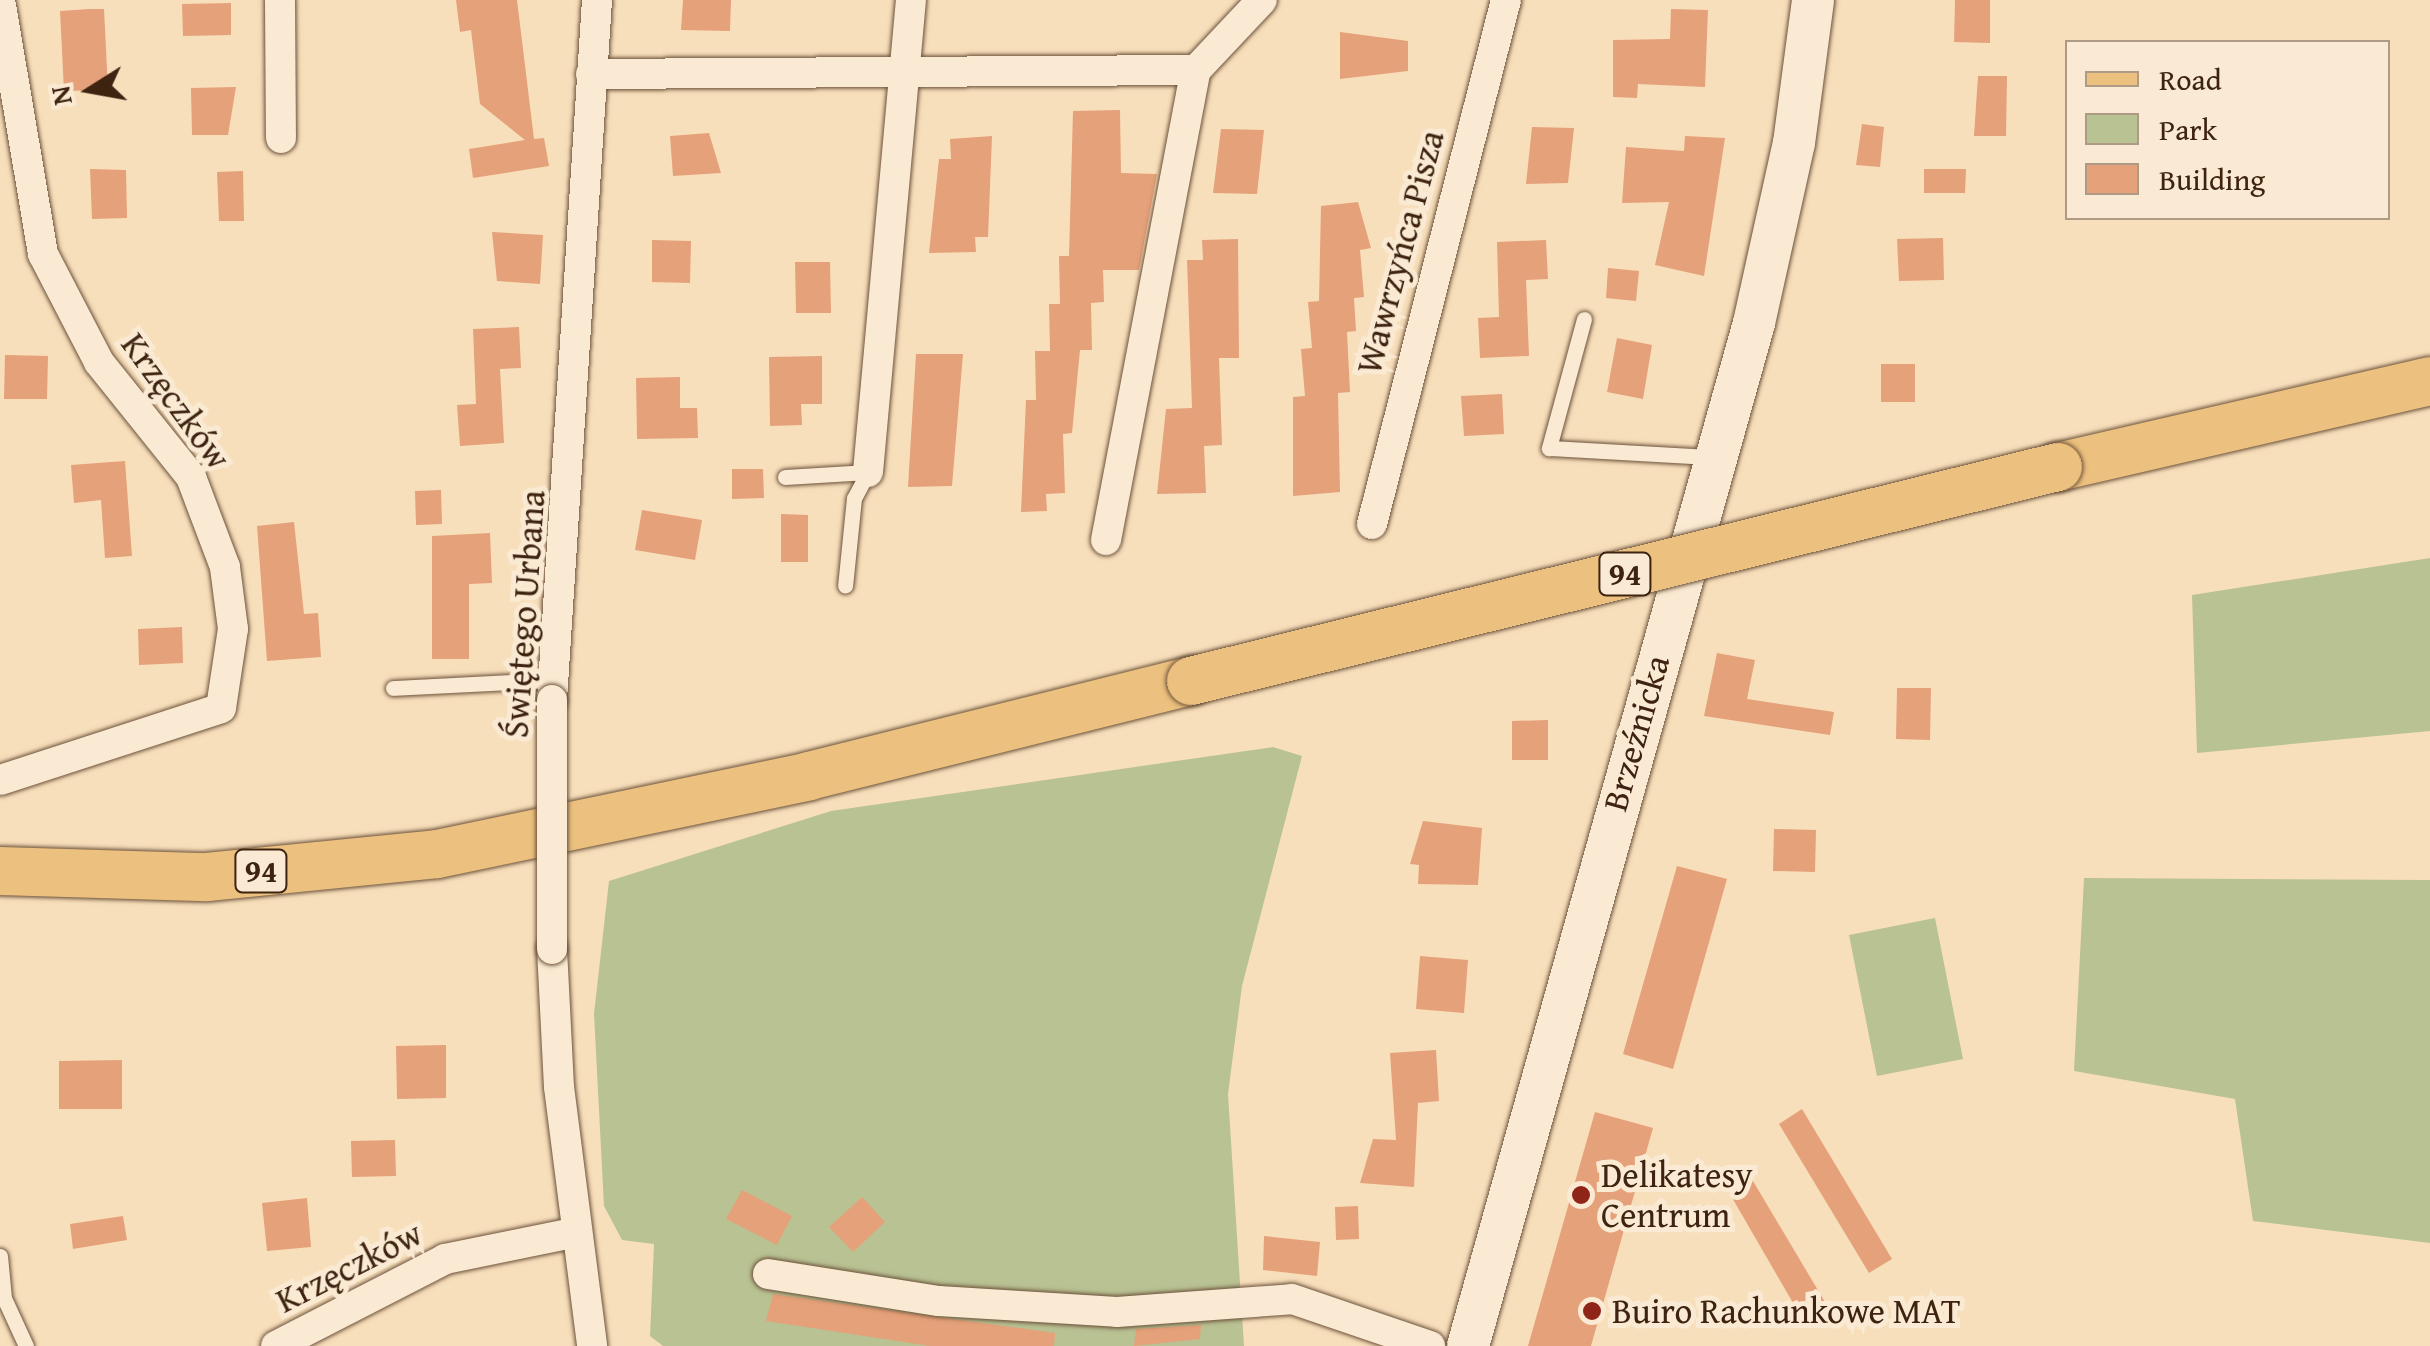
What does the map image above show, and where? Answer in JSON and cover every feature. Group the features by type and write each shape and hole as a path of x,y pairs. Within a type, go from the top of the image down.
{"main road":[{"name":"94","path":"0,871 207,876 437,854 809,776 2058,467 2430,381"}],"street":[{"name":"Krzęczków","path":"0,0 43,254 80,332 208,510 234,629 220,708 0,780"},
{"path":"280,0 281,138"},
{"name":"Świętego Urbana","path":"592,1346 573,1233 552,949 552,690 597,0"},
{"path":"868,472 911,0"},
{"path":"1106,540 1196,70 1262,0"},
{"name":"Wawrzyńca Pisza","path":"1372,524 1506,0"},
{"name":"Brzeźnicka","path":"1468,1346 1715,458 1794,143 1813,0"},
{"path":"591,74 1196,70"},
{"name":"Krzęczków","path":"276,1346 444,1259 573,1233"},
{"path":"768,1274 939,1300 1117,1312 1292,1299 1430,1346"}],"lane":[{"path":"1584,319 1549,448 1715,458"},
{"path":"785,477 868,472"},
{"path":"846,586 854,498 868,472"},
{"path":"393,688 552,690"},
{"path":"0,1256 4,1298 26,1346"}],"green space":[{"path":"2430,558 2430,731 2197,753 2192,595"},
{"path":"1273,747 1302,756 1242,986 1228,1094 1244,1346 663,1346 650,1336 654,1244 622,1240 604,1206 594,1014 609,881 831,811"},
{"path":"2084,878 2430,880 2430,1243 2253,1221 2235,1099 2074,1071"},
{"path":"1935,918 1963,1059 1877,1076 1849,935"}],"building":[{"path":"456,0 517,0 534,139 544,138 549,166 473,178 469,149 525,140 480,104 471,30 460,32"},
{"path":"683,0 731,0 730,31 681,30"},
{"path":"1955,0 1990,0 1990,43 1954,42"},
{"path":"231,3 231,35 183,36 182,4"},
{"path":"104,9 108,90 64,91 60,11"},
{"path":"1671,9 1708,10 1705,87 1638,84 1637,98 1613,97 1613,40 1670,39"},
{"path":"1340,32 1408,41 1408,71 1340,79"},
{"path":"1978,76 2007,76 2006,136 1974,136"},
{"path":"236,87 228,135 192,135 191,88"},
{"path":"1120,110 1121,173 1157,174 1139,270 1103,270 1104,302 1091,303 1092,350 1080,350 1072,433 1063,434 1065,493 1046,494 1047,511 1021,512 1026,400 1036,400 1035,351 1050,351 1049,304 1060,304 1059,256 1069,256 1073,111"},
{"path":"1862,124 1884,127 1880,167 1856,165"},
{"path":"1532,127 1574,128 1568,183 1526,184"},
{"path":"1221,129 1264,130 1257,194 1213,193"},
{"path":"709,133 721,173 673,176 670,136"},
{"path":"992,136 988,237 975,237 976,252 929,253 939,159 951,159 950,139"},
{"path":"1685,136 1725,138 1704,276 1655,265 1669,202 1622,203 1626,147 1684,151"},
{"path":"90,169 126,170 127,218 92,219"},
{"path":"1924,169 1966,169 1965,193 1924,193"},
{"path":"243,171 244,221 219,221 217,172"},
{"path":"1358,202 1371,248 1360,250 1364,297 1354,298 1356,331 1347,332 1350,392 1338,393 1340,492 1293,496 1293,397 1305,396 1301,349 1312,348 1308,302 1319,301 1321,206"},
{"path":"492,232 543,235 540,284 497,281"},
{"path":"1943,238 1944,280 1899,281 1897,239"},
{"path":"1238,239 1239,358 1219,358 1222,445 1204,446 1206,493 1157,494 1166,409 1192,408 1187,260 1203,260 1202,240"},
{"path":"652,240 691,241 690,283 652,282"},
{"path":"1546,240 1548,279 1526,280 1529,356 1480,358 1478,318 1499,317 1497,242"},
{"path":"795,262 830,262 831,313 796,313"},
{"path":"1608,268 1639,271 1636,301 1606,298"},
{"path":"519,327 521,368 500,369 504,443 460,446 457,405 476,404 473,329"},
{"path":"1617,338 1652,345 1643,399 1607,392"},
{"path":"916,354 963,354 952,486 908,487"},
{"path":"5,355 48,356 47,399 4,399"},
{"path":"822,356 822,404 801,404 802,425 770,426 769,357"},
{"path":"1881,364 1915,364 1915,402 1881,402"},
{"path":"680,377 680,408 697,408 698,438 637,439 636,378"},
{"path":"1502,394 1504,434 1464,436 1461,396"},
{"path":"125,461 132,556 105,558 101,500 74,503 71,465"},
{"path":"732,469 763,469 764,498 732,499"},
{"path":"441,490 442,524 416,525 415,491"},
{"path":"642,510 702,520 695,560 635,550"},
{"path":"781,514 808,515 808,562 781,562"},
{"path":"294,522 304,614 318,613 321,657 267,661 257,526"},
{"path":"490,533 492,583 469,584 469,659 432,659 432,536"},
{"path":"182,627 183,663 139,665 138,629"},
{"path":"1717,653 1755,660 1747,699 1834,712 1830,735 1704,716"},
{"path":"1897,688 1931,688 1930,740 1896,739"},
{"path":"1548,720 1548,760 1512,760 1512,721"},
{"path":"1423,821 1482,828 1478,885 1418,884 1419,865 1410,864"},
{"path":"1774,829 1816,830 1815,872 1773,871"},
{"path":"1677,866 1727,879 1673,1069 1623,1054"},
{"path":"1420,956 1468,960 1464,1013 1416,1009"},
{"path":"446,1045 446,1098 397,1099 396,1046"},
{"path":"1436,1050 1439,1101 1418,1103 1414,1187 1360,1183 1373,1139 1396,1140 1390,1053"},
{"path":"122,1060 122,1109 59,1109 59,1061"},
{"path":"1802,1109 1892,1259 1869,1273 1779,1124"},
{"path":"1595,1112 1653,1128 1591,1346 1528,1346"},
{"path":"395,1140 396,1176 352,1177 351,1141"},
{"path":"1750,1176 1825,1302 1800,1315 1727,1189"},
{"path":"742,1190 792,1216 777,1245 726,1219"},
{"path":"862,1197 885,1222 853,1252 829,1227"},
{"path":"307,1198 311,1247 267,1251 262,1203"},
{"path":"1358,1206 1359,1239 1336,1240 1335,1207"},
{"path":"123,1216 127,1240 73,1249 70,1224"},
{"path":"1264,1236 1320,1242 1317,1276 1263,1270"},
{"path":"773,1294 1055,1333 1054,1346 930,1346 766,1321"},
{"path":"1201,1325 1200,1339 1134,1346 1136,1329"}],"place":[{"name":"Delikatesy Centrum","path":"1581,1195"},
{"name":"Buiro Rachunkowe MAT","path":"1592,1311"}]}
